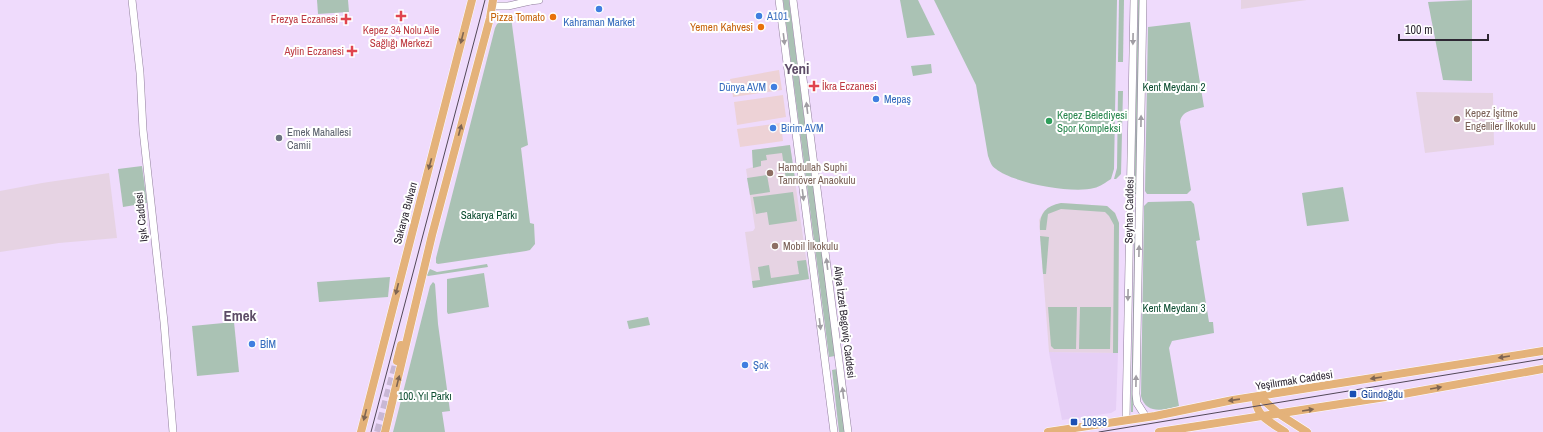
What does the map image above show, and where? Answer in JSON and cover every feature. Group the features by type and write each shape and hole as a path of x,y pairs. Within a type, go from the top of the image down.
{"main road":[{"name":"Sakarya Bulvarı","path":"360,432 472,0"},
{"path":"385,432 432,235 490,18 490,2"},
{"path":"397,361 423,258 432,235"},
{"name":"Yeşilırmak Caddesi","path":"1048,432 1543,351"},
{"path":"1159,432 1400,395 1543,370"},
{"path":"1285,432 1262,416 1256,408 1256,402 1260,397 1278,414 1307,432"}],"street":[{"name":"Işık Caddesi","path":"132,0 140,73 143,130 164,322 173,432"},
{"path":"490,18 505,6 526,1 539,0"},
{"path":"779,0 834,432"},
{"name":"Aliya İzzet Begoviç Caddesi","path":"793,0 848,432"},
{"name":"Seyhan Caddesi","path":"1126,420 1134,0"},
{"name":"Seyhan Caddesi","path":"1143,0 1136,394 1137,403 1146,417"},
{"path":"490,2 505,6"}],"shaded area":[{"path":"1241,0 1307,0 1241,9"},
{"path":"779,70 782,90 733,97 730,79"},
{"name":"Kepez İşitme Engelliler İlkokulu","path":"1416,92 1493,93 1494,145 1425,153"},
{"path":"783,95 786,117 737,125 734,102"},
{"path":"781,123 783,141 740,147 737,129"},
{"name":"Mobil İlkokulu","path":"790,145 809,279 753,288 745,232 753,231 755,228 746,169 753,167 752,150"},
{"path":"109,173 117,238 59,243 0,252 0,191"},
{"path":"1061,203 1107,206 1115,213 1119,223 1118,353 1049,352 1039,220 1044,211"},
{"path":"1049,352 1118,353 1116,410 1111,413 1062,420"}],"green space":[{"path":"317,0 348,0 349,12 318,14"},
{"path":"783,0 789,0 835,356 829,357"},
{"path":"900,0 918,0 935,35 907,38"},
{"name":"Kepez Belediyesi Spor Kompleksi","path":"934,0 1117,0 1114,169 1111,179 1101,186 1094,188 1072,190 1029,183 1004,174 993,166 988,156 976,85"},
{"path":"1119,0 1124,0 1123,62 1118,62"},
{"path":"1138,0 1140,0 1136,194 1134,194"},
{"path":"1472,0 1472,81 1443,80 1428,2"},
{"name":"Sakarya Parkı","path":"509,16 511,17 528,145 521,148 530,223 534,224 535,244 530,250 526,251 438,264 436,263 436,258 495,28 497,24"},
{"name":"Kent Meydanı 2","path":"1190,22 1204,107 1186,113 1181,118 1180,122 1191,190 1187,194 1147,194 1145,191 1148,27"},
{"path":"931,64 932,73 913,76 911,66"},
{"path":"1118,91 1123,91 1121,174 1114,179 1117,168"},
{"path":"790,145 796,185 787,186 782,153 766,155 767,160 761,161 761,166 753,168 752,150"},
{"path":"142,166 147,203 123,207 118,169"},
{"path":"767,175 770,192 750,195 747,178"},
{"path":"1343,187 1349,221 1307,226 1302,193"},
{"path":"793,192 797,221 769,225 767,212 756,214 753,197"},
{"name":"Kent Meydanı 3","path":"1191,201 1194,204 1200,240 1196,241 1209,322 1213,322 1214,333 1172,341 1169,348 1179,406 1156,410 1147,406 1143,402 1141,396 1144,206 1148,202"},
{"path":"1061,203 1107,206 1115,213 1119,223 1118,353 1113,353 1114,225 1105,212 1061,209 1048,214 1046,230 1040,230 1041,219 1044,212 1051,206"},
{"path":"1135,207 1133,412 1131,412"},
{"path":"1040,236 1049,237 1046,274 1043,274"},
{"path":"806,260 809,279 753,288 752,281 760,280 758,267 769,265 771,278 799,274 797,261"},
{"path":"487,264 488,267 427,275 430,269 437,272"},
{"path":"484,273 489,307 448,314 447,279"},
{"path":"390,277 388,297 319,302 317,282"},
{"name":"100. Yıl Parkı","path":"433,282 435,284 438,324 450,411 442,412 445,432 393,432 430,286"},
{"path":"1048,307 1077,307 1076,349 1054,349 1051,346"},
{"path":"1080,307 1111,307 1110,349 1079,349"},
{"path":"648,317 650,325 629,329 627,321"},
{"path":"234,322 239,372 197,376 192,326"},
{"path":"837,369 845,432 839,432 832,370"}],"tunnel":[{"path":"378,432 397,361"}],"tram line":[{"path":"371,432 485,0"},
{"path":"1099,432 1543,359"}],"place":[{"name":"Kahraman Market","path":"599,9"},
{"name":"Kepez 34 Nolu Aile Sağlığı Merkezi","path":"401,16"},
{"name":"A101","path":"759,16"},
{"name":"Pizza Tomato","path":"553,17"},
{"name":"Frezya Eczanesi","path":"346,19"},
{"name":"Yemen Kahvesi","path":"761,27"},
{"name":"Aylin Eczanesi","path":"352,51"},
{"name":"İkra Eczanesi","path":"814,86"},
{"name":"Dünya AVM","path":"774,87"},
{"name":"Mepaş","path":"876,99"},
{"name":"Kepez İşitme Engelliler İlkokulu","path":"1457,119"},
{"name":"Kepez Belediyesi Spor Kompleksi","path":"1049,121"},
{"name":"Birim AVM","path":"773,128"},
{"name":"Emek Mahallesi Camii","path":"279,138"},
{"name":"Hamdullah Suphi Tanrıöver Anaokulu","path":"770,173"},
{"name":"Mobil İlkokulu","path":"775,246"},
{"name":"BİM","path":"252,344"},
{"name":"Şok","path":"745,365"},
{"name":"Gündoğdu","path":"1353,394"},
{"name":"10938","path":"1074,422"}],"district":[{"name":"Yeni","path":"797,68"},
{"name":"Emek","path":"240,315"}]}
